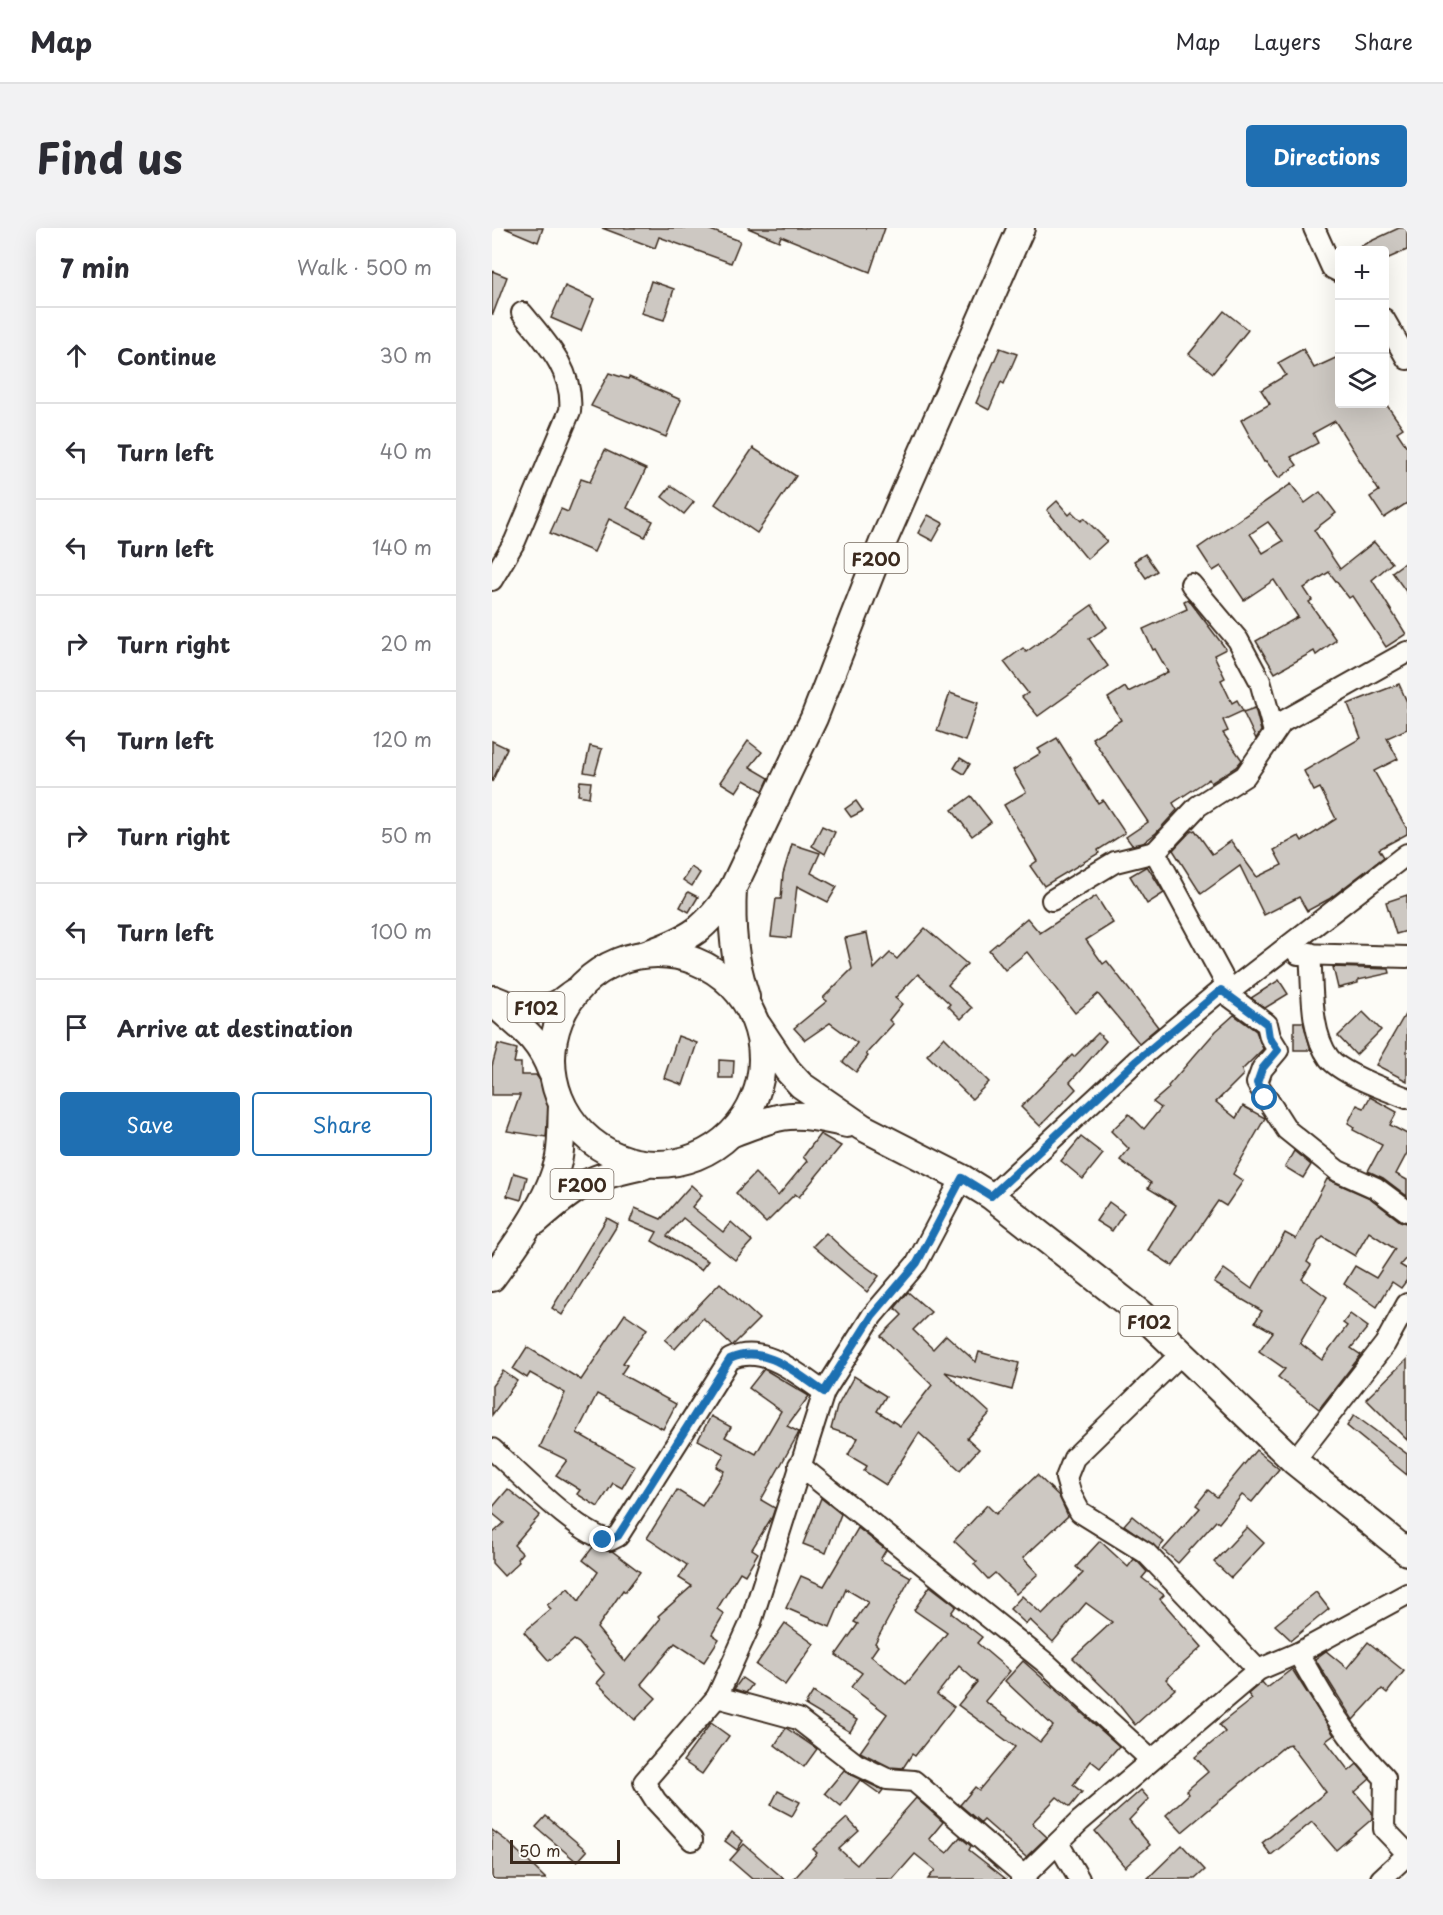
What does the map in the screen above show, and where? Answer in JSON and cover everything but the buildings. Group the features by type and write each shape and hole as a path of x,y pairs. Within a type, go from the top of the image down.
{"main road":[{"name":"F200","path":"646,954 689,938 717,913 733,888 814,718 883,542 1021,228"},
{"name":"F200","path":"733,888 731,933 734,952 753,1015"},
{"path":"646,954 676,955 704,964 729,981 753,1015 764,1054 761,1083 750,1110 733,1133 709,1152 680,1162 650,1164 614,1156 584,1135 562,1106 552,1076 551,1053 555,1030 564,1009 577,990 608,966 646,954"},
{"name":"F102","path":"492,1000 515,1005 548,1006 558,1003 577,990"},
{"name":"F102","path":"492,1000 527,1030 544,1055 552,1076"},
{"name":"F102","path":"753,1015 788,1071 801,1085 862,1127 962,1178 991,1196 1140,1313 1294,1461 1407,1552"},
{"name":"F200","path":"492,1278 527,1229 559,1156 562,1106"},
{"name":"F102","path":"733,1133 770,1119 796,1114 862,1127"},
{"name":"F200","path":"527,1229 572,1189 595,1177 650,1164"}],"street":[{"path":"1314,228 1332,268 1335,270"},
{"path":"492,580 515,541 570,411 572,396 554,352 522,312"},
{"path":"1389,328 1407,359"},
{"path":"1191,584 1238,640 1260,681 1274,732"},
{"path":"1052,900 1115,862 1155,852 1198,806 1245,776 1282,722 1407,652"},
{"path":"1155,852 1226,990 1267,1024 1269,1037 1278,1050 1262,1069 1257,1083 1287,1130 1338,1171 1376,1188 1407,1211"},
{"path":"991,1196 1136,1061 1226,990 1280,954 1407,854"},
{"path":"1310,953 1317,1030 1329,1059 1358,1078 1407,1098"},
{"path":"1280,954 1407,957"},
{"path":"692,1840 656,1801 644,1782 717,1697 751,1622 824,1392 872,1316 917,1263 962,1178"},
{"path":"1294,1461 1385,1344 1407,1304"},
{"path":"1183,1352 1074,1458 1066,1478 1071,1495 1080,1512 1146,1553 1258,1670"},
{"path":"492,1449 566,1516 592,1534 610,1540 618,1536 730,1359 737,1356 769,1356 824,1392"},
{"path":"799,1465 1047,1664 1150,1760"},
{"path":"717,1697 798,1719 856,1764 887,1779 914,1781 1022,1877 1150,1760 1258,1670 1298,1653 1407,1594"},
{"path":"1298,1653 1336,1721 1356,1749 1385,1778 1384,1829 1407,1854 1381,1879"},
{"path":"1058,1843 1078,1879"}],"route":[{"path":"603,1540 610,1540 618,1536 730,1359 737,1356 769,1356 824,1392 845,1355 872,1316 917,1263 932,1239 962,1178 991,1196 1136,1061 1221,990 1267,1024 1269,1037 1278,1050 1262,1069 1257,1083 1265,1098"}]}
